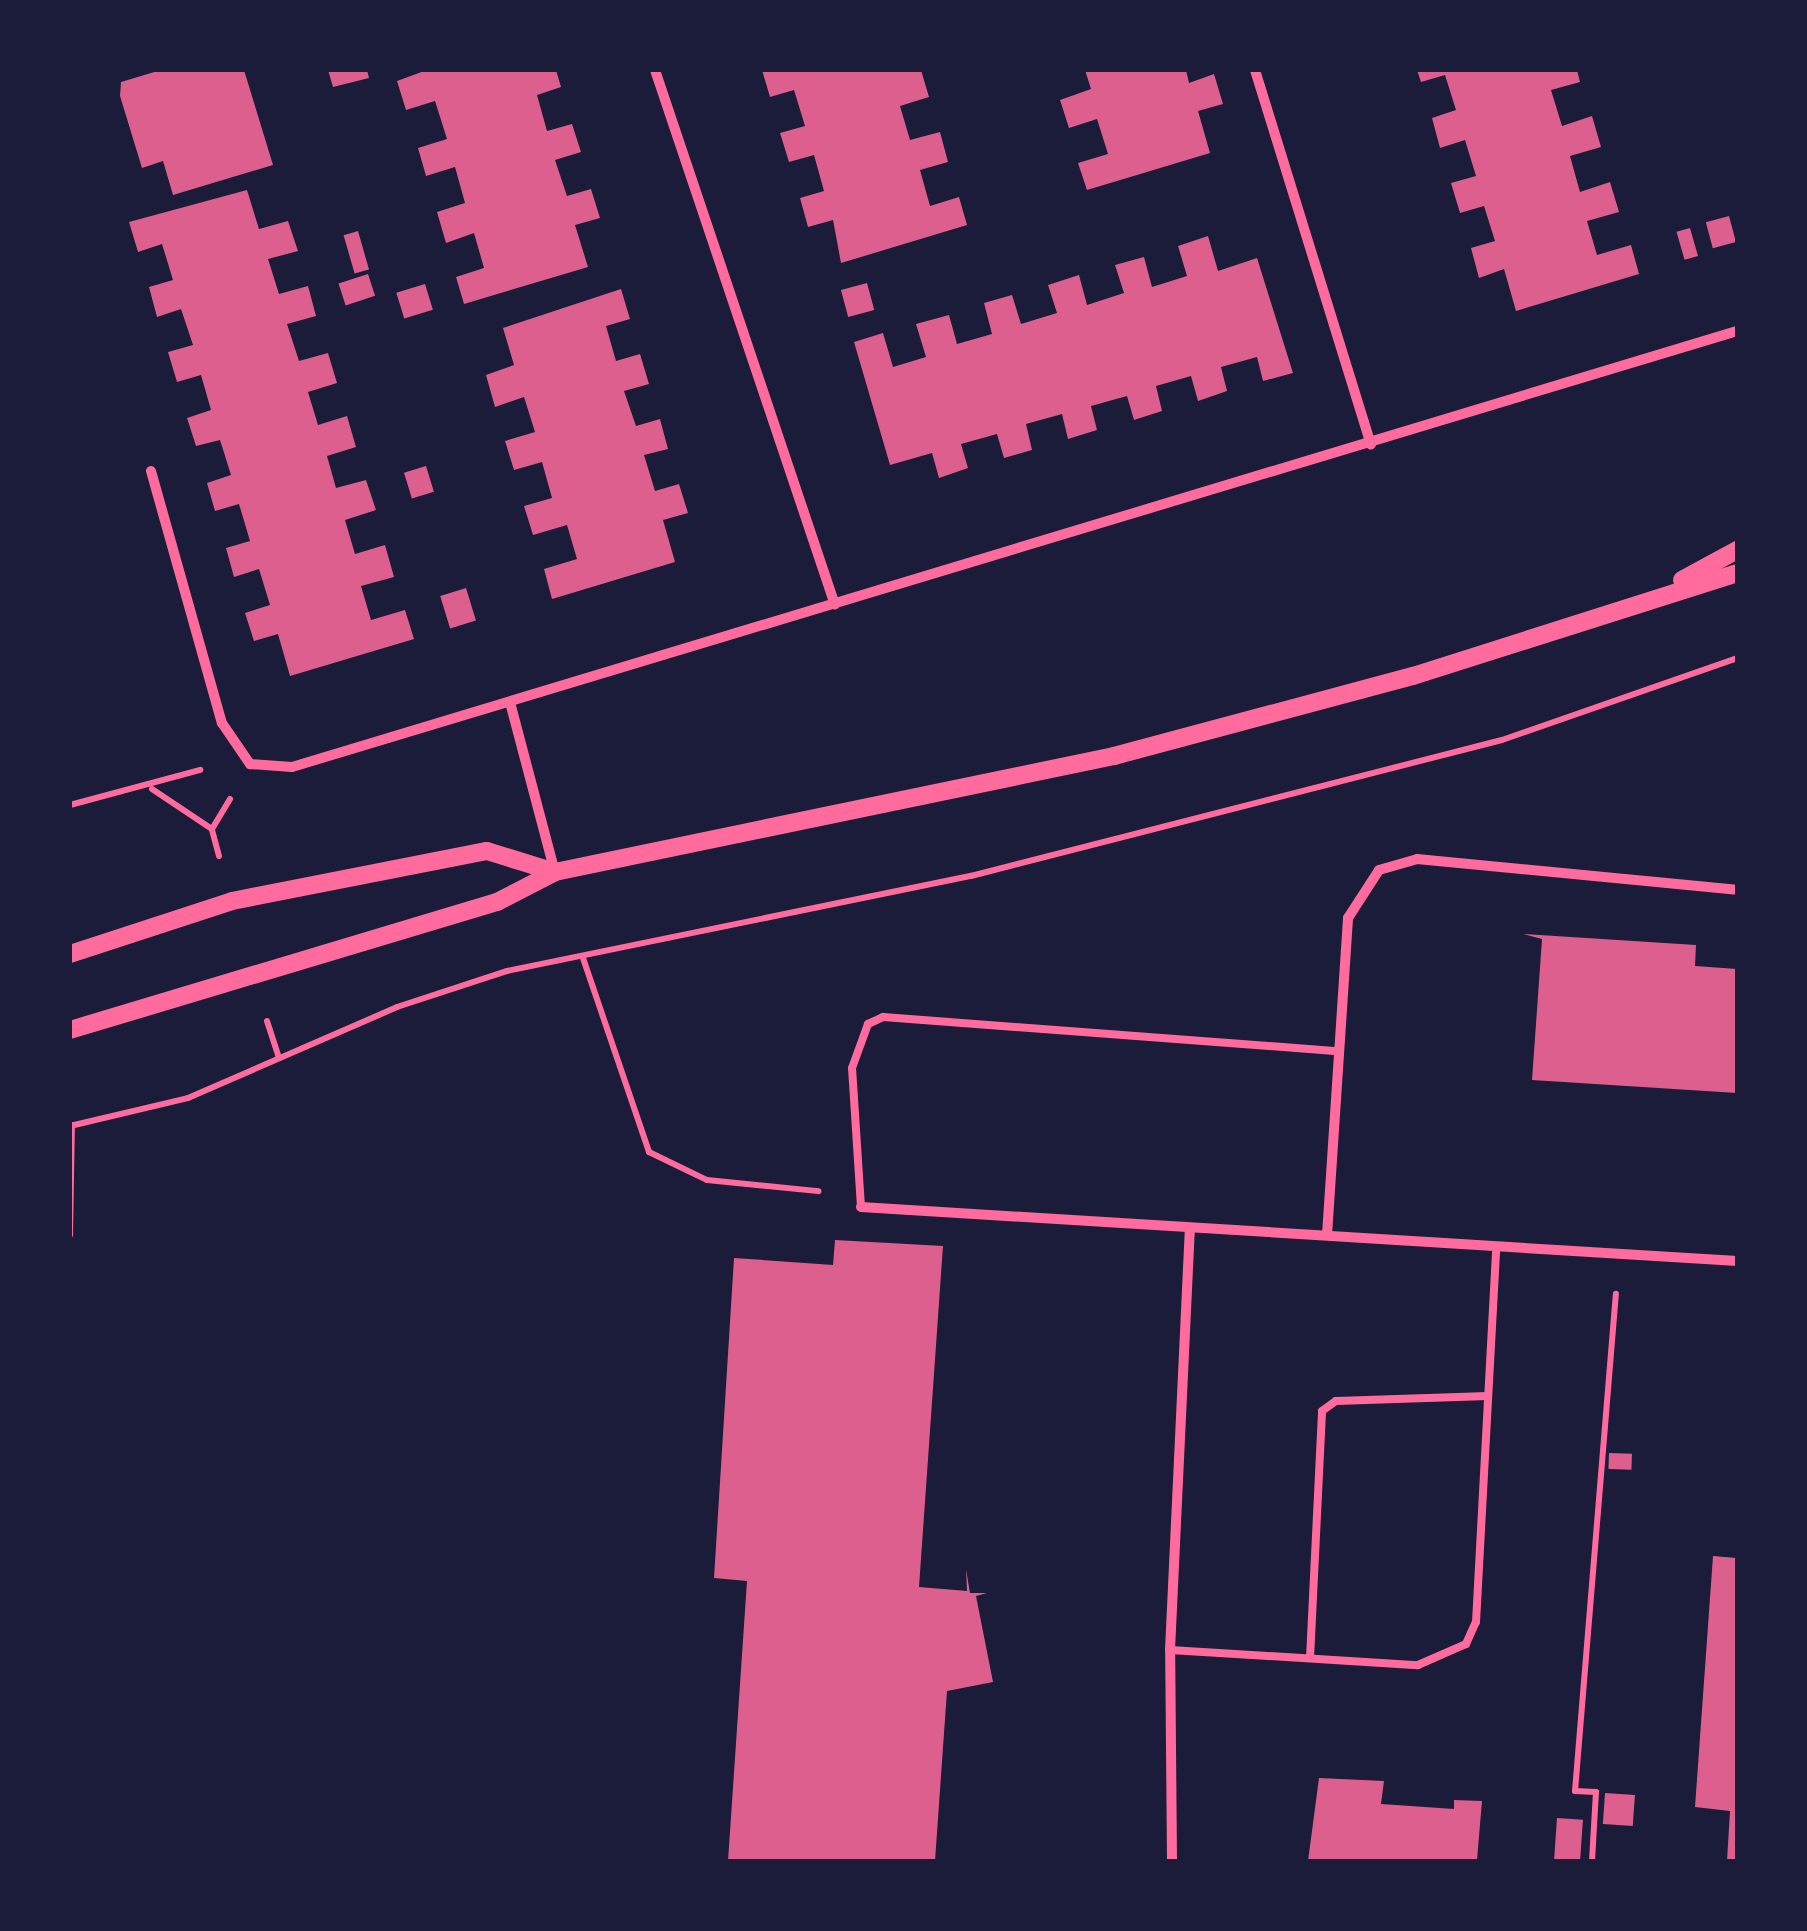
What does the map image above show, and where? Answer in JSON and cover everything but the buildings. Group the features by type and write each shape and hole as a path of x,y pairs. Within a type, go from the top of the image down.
{"street":[{"path":"655,70 835,605"},
{"path":"1255,70 1371,444"},
{"path":"151,471 222,723 250,764 292,767 511,706 1737,331"},
{"path":"1655,595 1737,550"},
{"path":"70,1030 498,902 555,872 1114,756 1413,676 1655,595 1737,573"},
{"path":"511,706 555,872"},
{"path":"70,954 232,901 487,851 555,872"},
{"path":"1327,1235 1348,918 1379,870 1417,859 1737,890"},
{"path":"861,1207 1327,1235 1619,1258 1737,1261"},
{"path":"1172,1861 1170,1650 1190,1229"}],"lane":[{"path":"861,1207 852,1068 868,1024 883,1018 1338,1051"},
{"path":"1170,1650 1418,1665 1466,1644 1476,1622 1496,1248"},
{"path":"1310,1658 1322,1411 1336,1400 1488,1396"}],"path":[{"path":"70,1235 71,1125 188,1098 452,988 971,876 1464,750 1737,658"},
{"path":"70,805 151,789 214,764 250,764"},
{"path":"151,789 212,829"},
{"path":"583,958 649,1152 706,1180 832,1192 861,1207"},
{"path":"1592,1861 1596,1792 1575,1791 1619,1258"}]}
